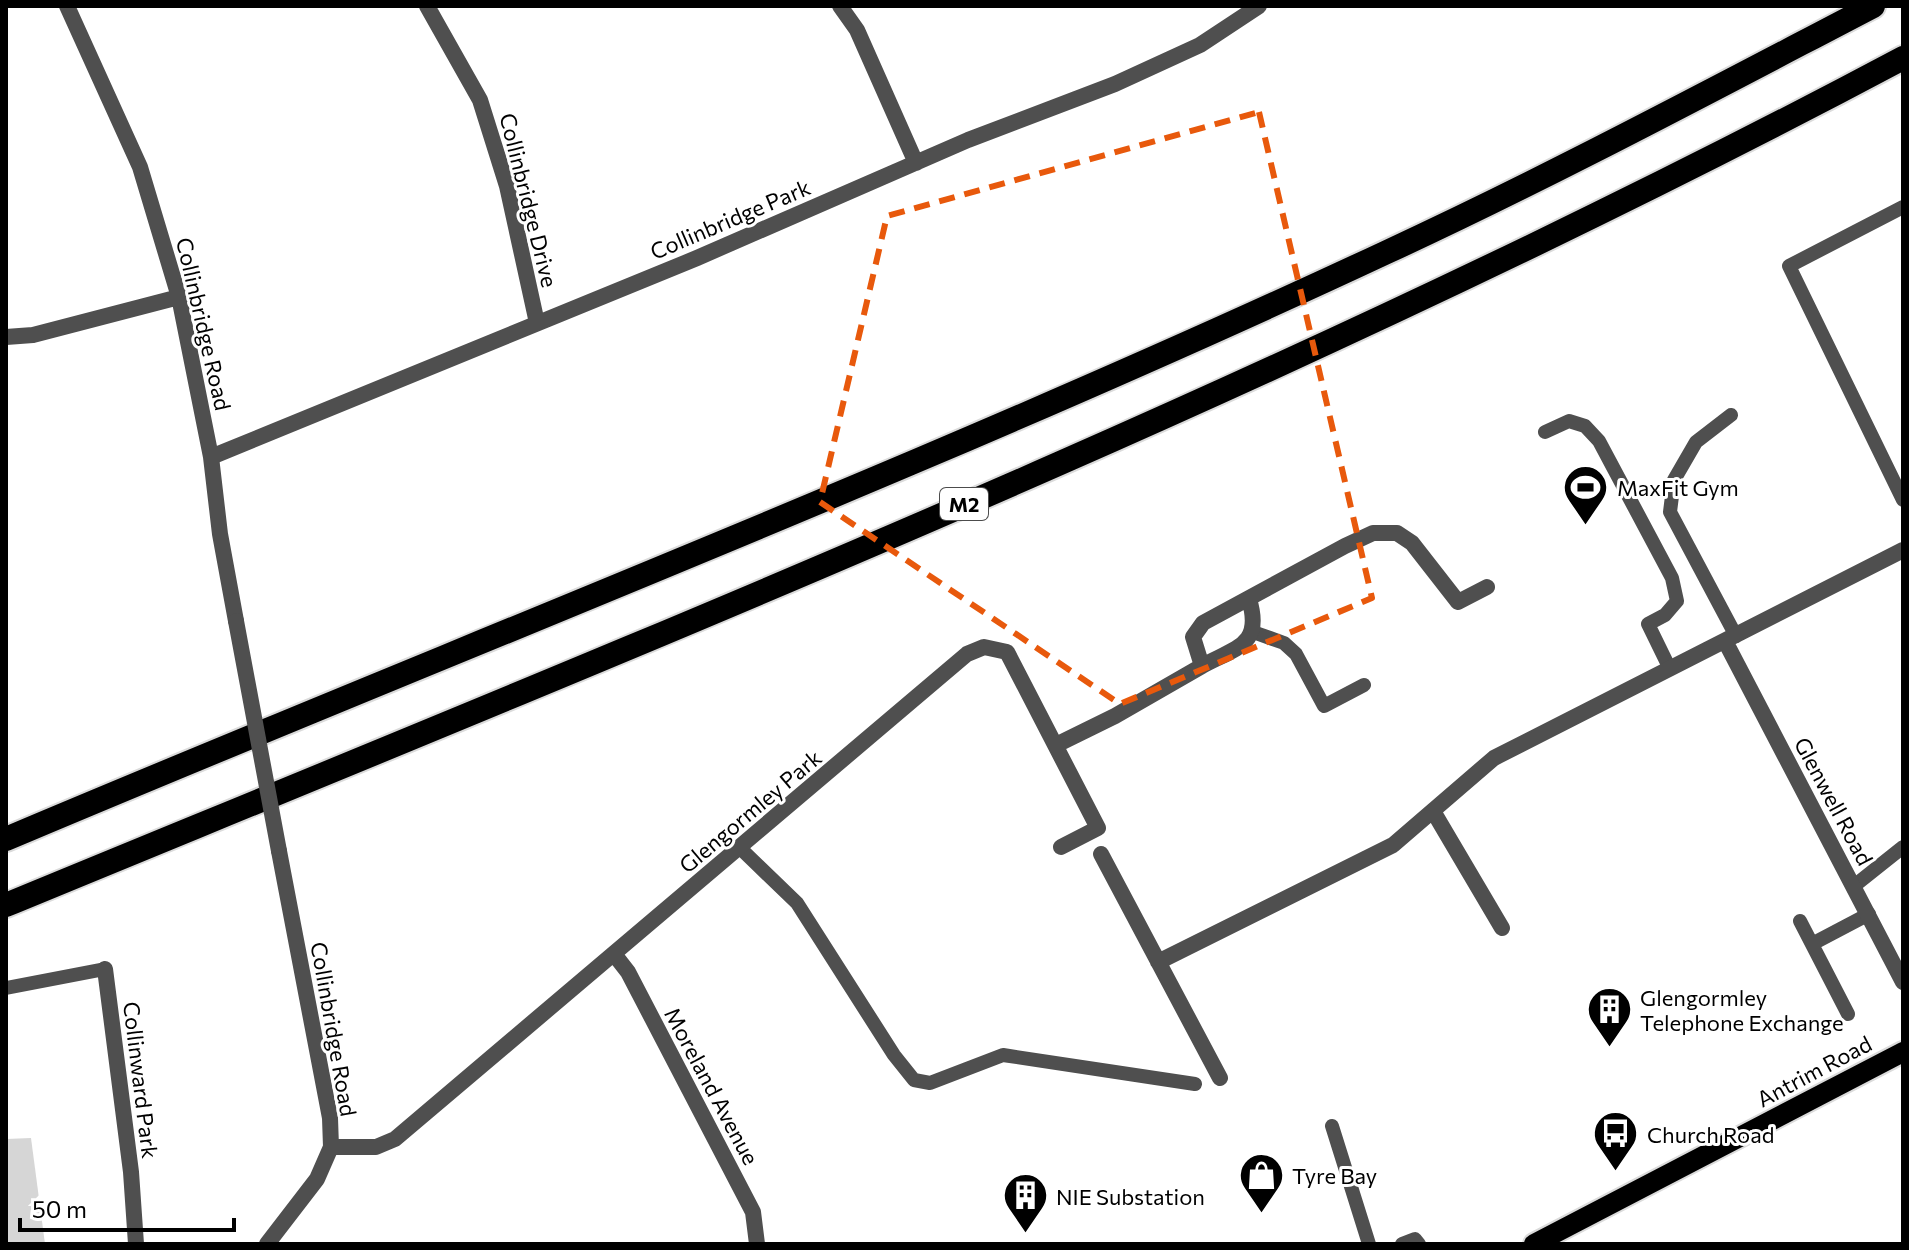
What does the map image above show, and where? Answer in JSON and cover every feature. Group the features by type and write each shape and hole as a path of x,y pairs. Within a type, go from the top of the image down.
{"highway":[{"path":"6,839 1164,354 1391,250 1663,115 1873,6"},
{"name":"M2","path":"6,905 794,577 1290,361 1578,224 1903,58"}],"main road":[{"name":"Antrim Road","path":"1534,1244 1903,1052"}],"street":[{"name":"Collinbridge Road","path":"67,6 140,167 179,297 211,457 220,534 236,621 330,1118 331,1147 317,1179 267,1244"},
{"name":"Collinbridge Drive","path":"427,6 480,100 507,186 537,323"},
{"path":"840,6 857,30 916,163"},
{"name":"Collinbridge Park","path":"211,457 697,258 916,163 1115,84 1200,45 1259,6"},
{"path":"6,337 33,335 179,297"},
{"path":"1202,666 1193,637 1203,623 1373,533 1397,533 1412,543 1458,602 1487,587"},
{"path":"1158,962 1393,845 1494,758 1903,550"},
{"path":"1056,745 1115,716 1238,647 1253,632 1255,617 1249,599"},
{"name":"Glenwell Road","path":"1730,638 1903,982"},
{"name":"Glengormley Park","path":"331,1147 376,1147 395,1139 967,654 984,647 1007,652 1098,828 1061,847"},
{"path":"1433,811 1502,928"},
{"path":"1101,854 1220,1078"},
{"name":"Moreland Avenue","path":"614,954 628,972 753,1212 757,1244"},
{"name":"Collinward Park","path":"105,969 131,1172 136,1244"}],"lane":[{"path":"1903,207 1789,266 1903,500"},
{"path":"1730,638 1670,512 1674,480 1696,442 1731,415"},
{"path":"1545,432 1569,421 1585,426 1599,441 1672,578 1677,601 1665,615 1648,624 1670,669"},
{"path":"1253,632 1284,643 1296,654 1324,706 1364,685"},
{"path":"1854,886 1903,847"},
{"path":"740,848 797,903 894,1055 914,1080 930,1083 1003,1055 1195,1084"},
{"path":"1812,944 1869,914"},
{"path":"1800,921 1848,1014"},
{"path":"6,988 105,969"},
{"path":"1332,1126 1369,1244"},
{"path":"1402,1244 1415,1239 1419,1244"}],"highlighted area":[{"path":"1259,112 1372,598 1120,704 820,502 887,216"}],"shaded area":[{"path":"31,1138 45,1244 6,1244 6,1139"}],"place":[{"name":"MaxFit Gym","path":"1586,526"},
{"name":"Glengormley Telephone Exchange","path":"1609,1049"},
{"name":"Church Road","path":"1616,1173"},
{"name":"Tyre Bay","path":"1261,1214"},
{"name":"NIE Substation","path":"1025,1235"}]}
